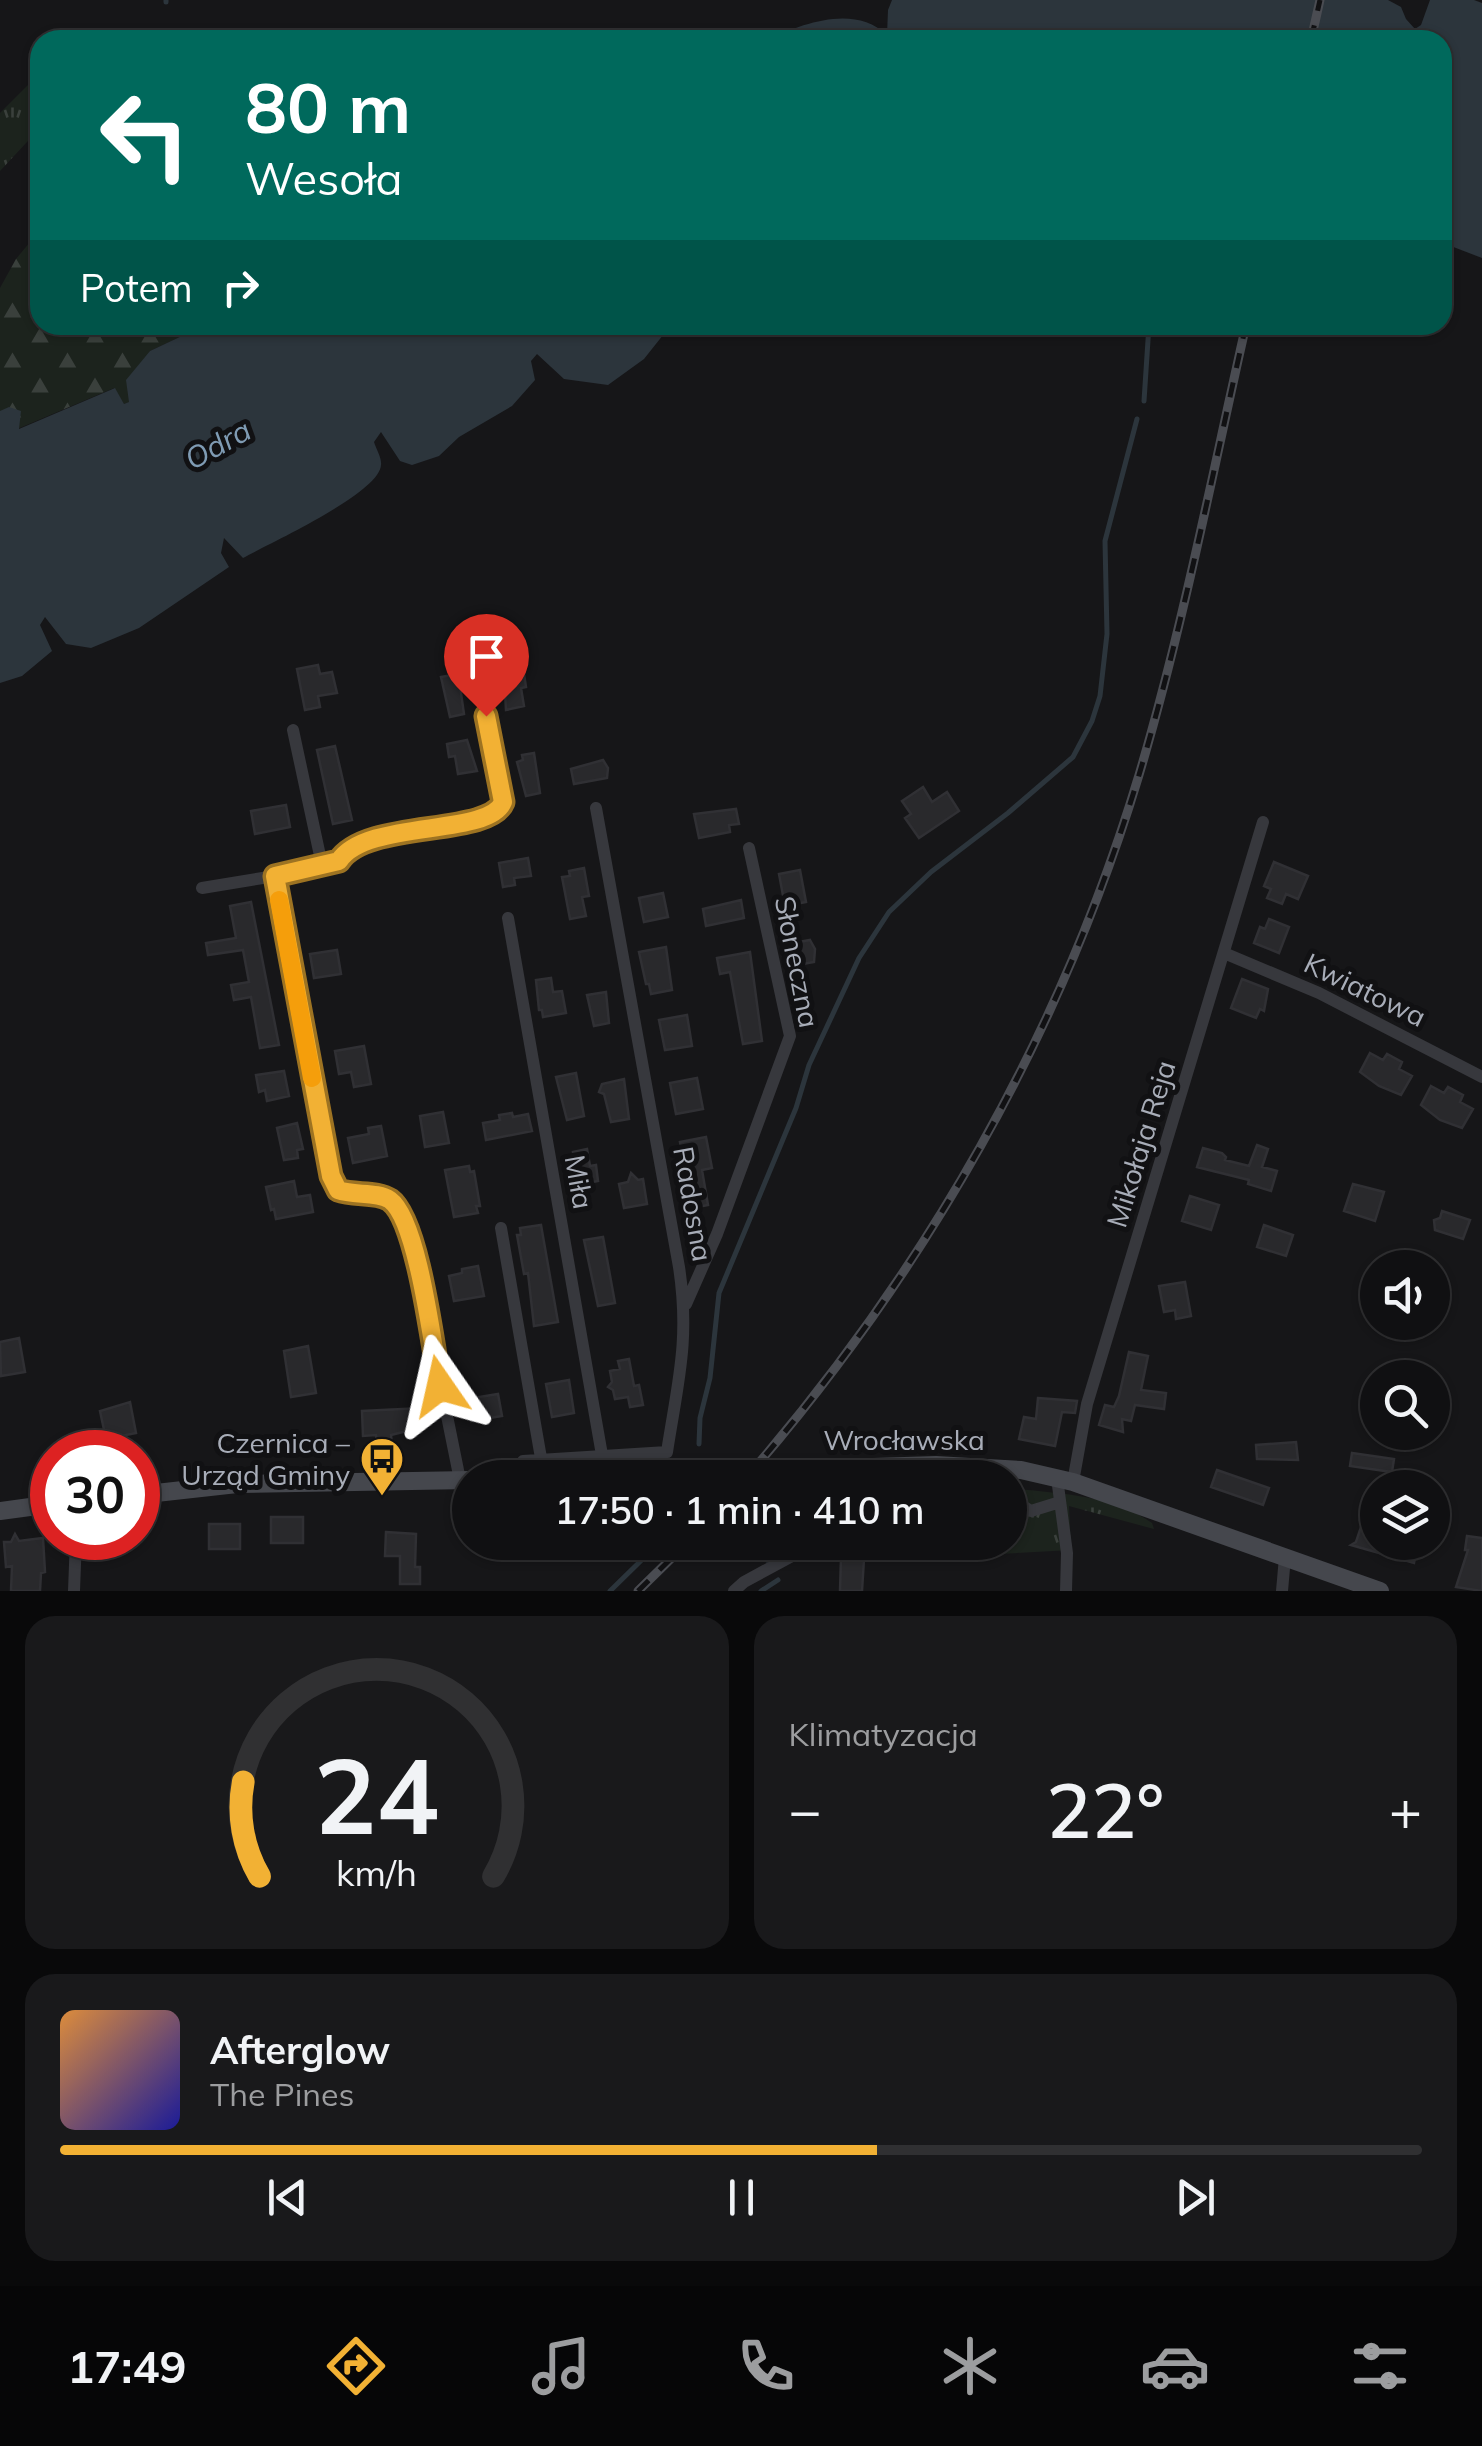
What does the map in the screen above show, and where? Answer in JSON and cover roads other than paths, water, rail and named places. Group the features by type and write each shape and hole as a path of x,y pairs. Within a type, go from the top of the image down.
{"main road":[{"name":"Wrocławska","path":"1027,1472 1065,1480 1380,1591"},
{"path":"160,1492 237,1484 452,1480"},
{"path":"0,1511 30,1507"}],"street":[{"path":"202,888 339,861 346,850 379,838 492,815 503,802 486,716"},
{"path":"293,730 322,865"},
{"name":"Radosna","path":"541,1458 666,1452 684,1351 685,1306 596,808"},
{"name":"Mikołaja Reja","path":"1066,1591 1067,1554 1060,1502 1065,1480 1264,822"},
{"name":"Słoneczna","path":"685,1306 717,1234 790,1036 749,848"},
{"path":"275,876 331,1176 338,1190 387,1197 402,1211 461,1460"},
{"name":"Miła","path":"508,918 602,1455"},
{"name":"Kwiatowa","path":"1224,953 1319,993 1482,1078"},
{"path":"501,1228 541,1458 529,1460"},
{"path":"1027,1508 1060,1502"},
{"path":"1282,1591 1285,1557"},
{"path":"74,1591 75,1560"},
{"path":"734,1591 785,1560"}],"water":[{"path":"892,0 1388,0 1401,7 1415,29 1421,25 1430,0 1482,3 1482,258 1452,246 1452,30 887,30"},
{"path":"844,18 880,30 791,30"},
{"name":"Odra","path":"184,335 663,335 644,359 608,385 564,379 537,354 531,361 535,380 512,406 459,437 439,456 412,465 400,461 381,432 374,442 381,462 376,476 343,503 243,558 224,538 221,553 229,567 139,628 91,648 66,644 45,617 40,625 52,651 22,676 0,683 0,411 9,407 21,411 19,429 115,388 124,404 129,402 126,380 150,351"}],"waterway":[{"path":"1144,401 1148,335"},
{"path":"699,1444 719,1293 796,1108 809,1065 859,958 889,912 931,872 1073,757 1092,721 1100,696 1107,634 1105,541 1137,419"},
{"path":"610,1591 642,1560"},
{"path":"761,1591 778,1580"}],"railway":[{"path":"1313,30 1320,0"},
{"path":"761,1460 872,1318 928,1234 980,1147 1070,966 1107,871 1155,719 1244,335"},
{"path":"638,1591 670,1560"}],"place":[{"name":"Czernica – Urząd Gminy","path":"382,1497"}]}
